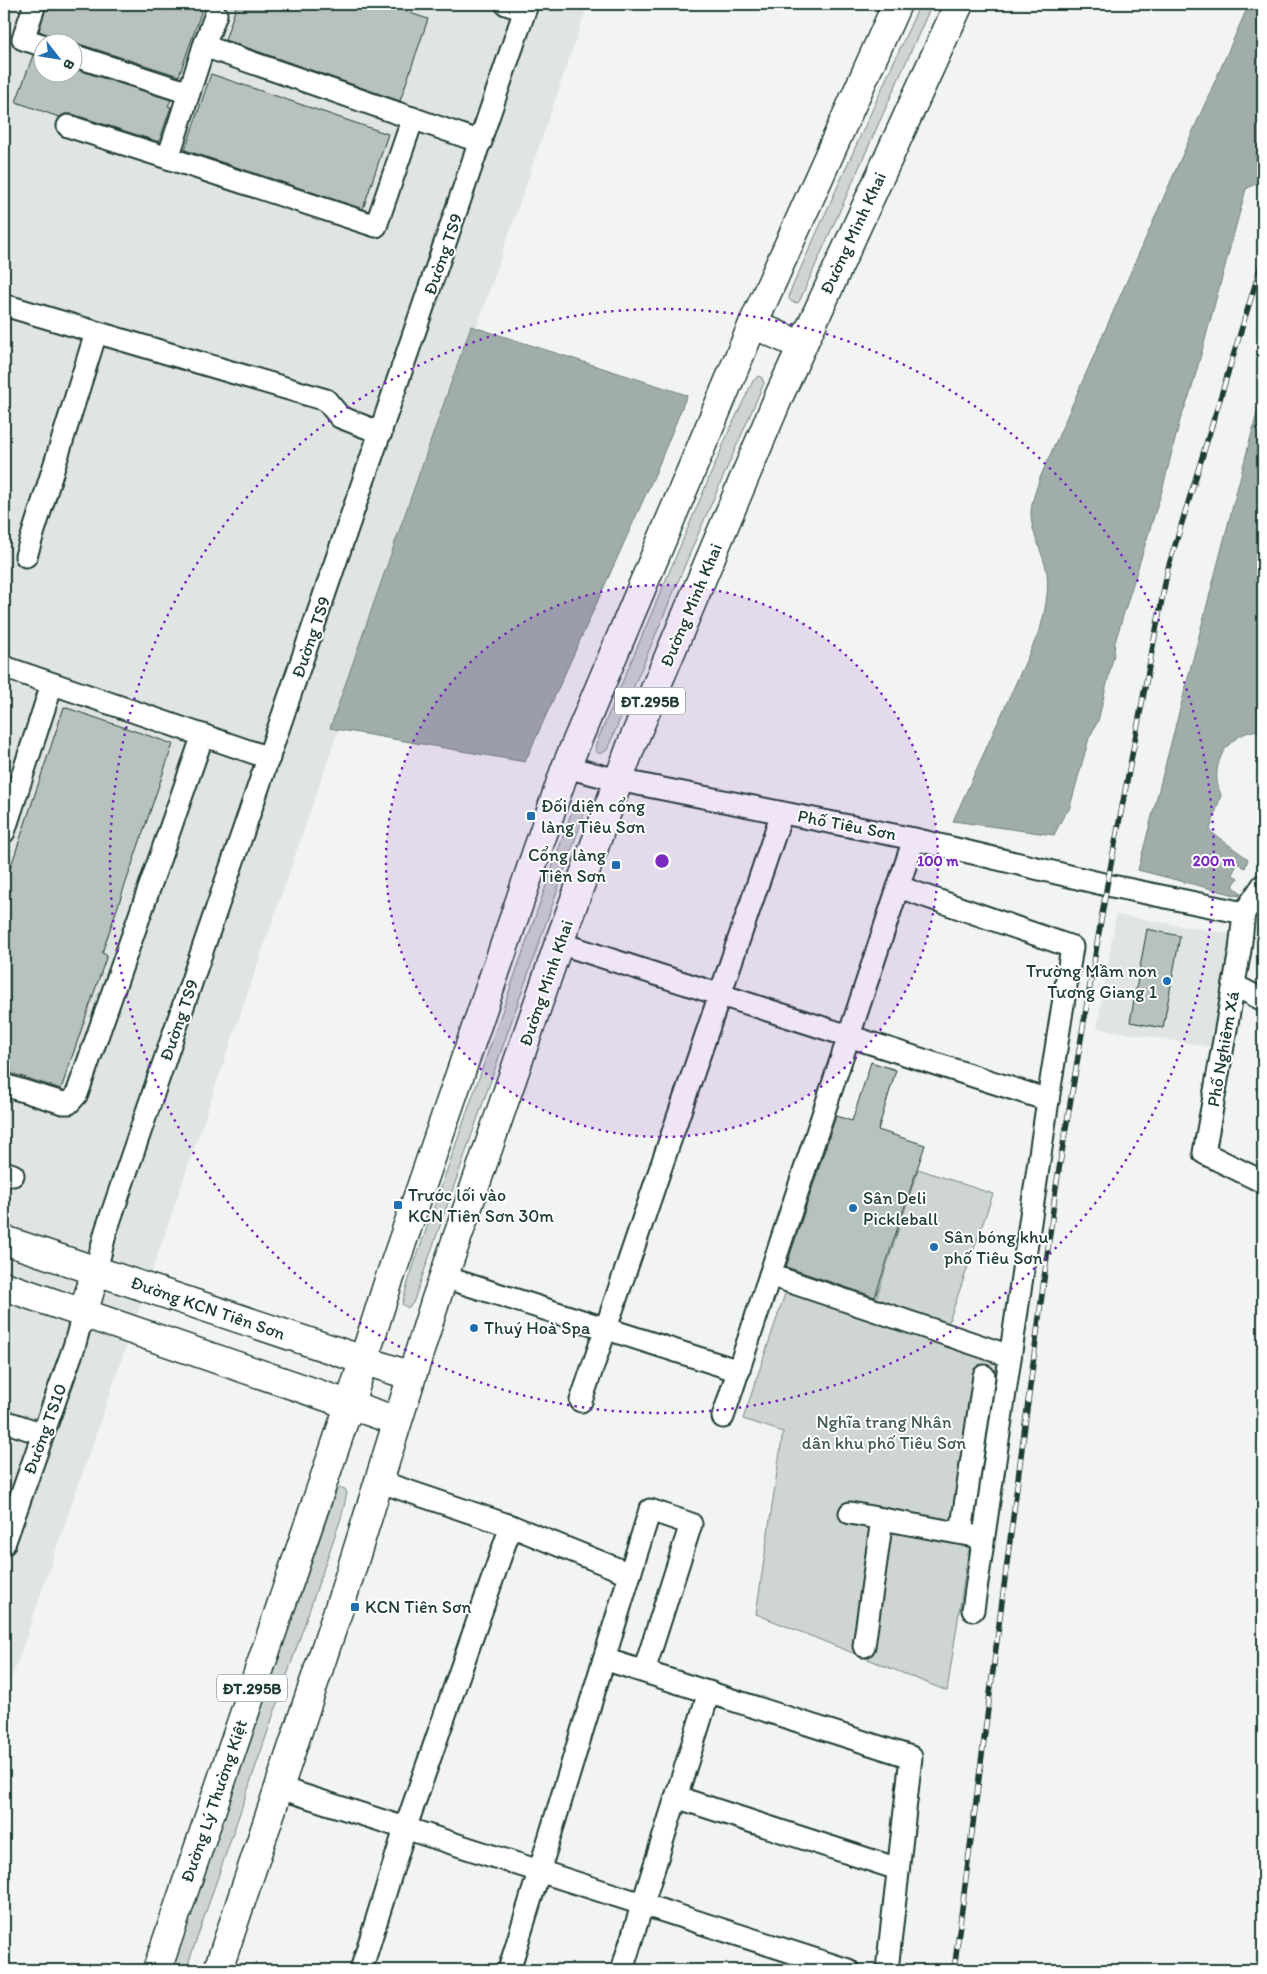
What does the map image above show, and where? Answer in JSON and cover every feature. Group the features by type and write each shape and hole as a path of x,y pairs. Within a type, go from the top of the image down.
{"main road":[{"name":"ĐT.295B","path":"349,1406 363,1359 566,767 753,324 897,4"},
{"name":"Đường Minh Khai","path":"397,1421 444,1277 559,943 618,780 646,710 802,346 958,4"},
{"path":"753,324 802,346"},
{"name":"Đường KCN Tiên Sơn","path":"4,1240 411,1376"},
{"path":"83,1314 96,1270"},
{"path":"4,1286 397,1421"},
{"name":"Đường Lý Thường Kiệt","path":"156,1970 349,1406"},
{"name":"ĐT.295B","path":"218,1970 343,1596 397,1421"}],"street":[{"path":"32,42 23,39 35,4"},
{"name":"Đường TS9","path":"96,1270 110,1222 481,142 520,6"},
{"path":"168,158 216,14"},
{"path":"204,46 481,142"},
{"path":"82,58 189,93"},
{"path":"68,126 376,226 412,118"},
{"path":"4,305 326,400 340,417 381,433"},
{"path":"26,556 96,333"},
{"path":"4,667 270,758"},
{"path":"4,832 52,684"},
{"path":"4,1085 63,1103 69,1103 77,1094 203,735"},
{"name":"Phố Tiêu Sơn","path":"566,767 618,780 914,839 1108,885 1244,913"},
{"path":"581,1401 782,813"},
{"path":"723,1417 914,839"},
{"name":"Phố Nghiêm Xá","path":"1263,885 1244,913 1234,985 1204,1154 1263,1182"},
{"path":"899,887 1072,947 973,1610"},
{"path":"559,943 1048,1100"},
{"path":"1234,985 1263,1000"},
{"path":"770,1275 1010,1356"},
{"path":"444,1277 738,1371"},
{"name":"Đường TS10","path":"4,1544 74,1347 83,1314"},
{"path":"961,1533 984,1376"},
{"path":"4,1421 43,1434"},
{"path":"378,1481 511,1526 630,1574"},
{"path":"509,1970 650,1510 691,1524 644,1671"},
{"path":"850,1513 984,1538"},
{"path":"864,1646 882,1518"},
{"path":"360,1970 405,1829 511,1526"},
{"path":"604,1659 911,1757 887,1970"},
{"path":"622,1970 709,1692"},
{"path":"280,1788 848,1970"},
{"path":"676,1797 898,1869"}],"shaded area":[{"path":"4,4 588,4 4,1701"},
{"path":"1249,4 1263,4 1263,128 1256,154 1256,173 1259,179 1255,184 1246,189 1191,391 1180,420 1163,487 1115,642 1114,654 1098,721 1089,738 1069,810 1064,815 1054,835 953,821 1042,623 1047,595 1047,573 1033,529 1031,514 1039,480"},
{"path":"471,326 687,395 655,474 525,762 330,728"},
{"path":"1263,390 1263,730 1240,736 1231,742 1224,751 1219,761 1217,772 1217,783 1221,795 1210,829 1211,832 1248,859 1245,868 1238,863 1232,874 1238,878 1233,886 1241,893 1239,896 1138,870"},
{"name":"Trường Mầm non Tương Giang 1","path":"1116,915 1237,935 1218,1048 1097,1028"}],"green space":[{"path":"920,4 932,4 800,300 798,303 792,302 789,299 790,292"},
{"path":"759,376 764,383 607,750 598,753 595,751 596,744 730,429 753,381"},
{"path":"577,804 584,809 583,817 413,1303 408,1308 402,1304 409,1279 573,808"},
{"name":"Sân bóng khu phố Tiêu Sơn","path":"918,1169 993,1194 948,1324 876,1299"},
{"name":"Nghĩa trang Nhân dân khu phố Tiêu Sơn","path":"786,1291 993,1360 997,1365 947,1691 756,1614 783,1432 743,1419"},
{"path":"337,1489 345,1489 347,1493 342,1515 186,1970 172,1970"}],"building":[{"path":"47,4 204,4 179,76 82,45 82,32 39,31"},
{"path":"237,4 383,4 428,19 400,101 225,40"},
{"path":"32,58 32,82 82,82 82,71 171,100 168,106 171,107 159,142 72,114 65,114 59,117 16,102"},
{"path":"211,74 388,134 363,209 185,150"},
{"path":"64,707 173,744 102,953 107,955 61,1089 4,1071 4,887"},
{"path":"1147,929 1180,936 1163,1028 1130,1022"},
{"name":"Sân Deli Pickleball","path":"871,1062 896,1070 878,1130 925,1145 875,1297 786,1267 836,1116 852,1121"}],"railway":[{"path":"954,1970 1056,1187 1107,885 1168,568 1263,259"}],"place":[{"name":"Đối diện cổng làng Tiêu Sơn","path":"531,816"},
{"name":"Cổng làng Tiên Sơn","path":"616,865"},
{"name":"Trường Mầm non Tương Giang 1","path":"1167,981"},
{"name":"Trước lối vào KCN Tiên Sơn 30m","path":"398,1205"},
{"name":"Sân Deli Pickleball","path":"853,1208"},
{"name":"Sân bóng khu phố Tiêu Sơn","path":"934,1247"},
{"name":"Thuý Hoà Spa","path":"474,1328"},
{"name":"KCN Tiên Sơn","path":"355,1607"}]}
